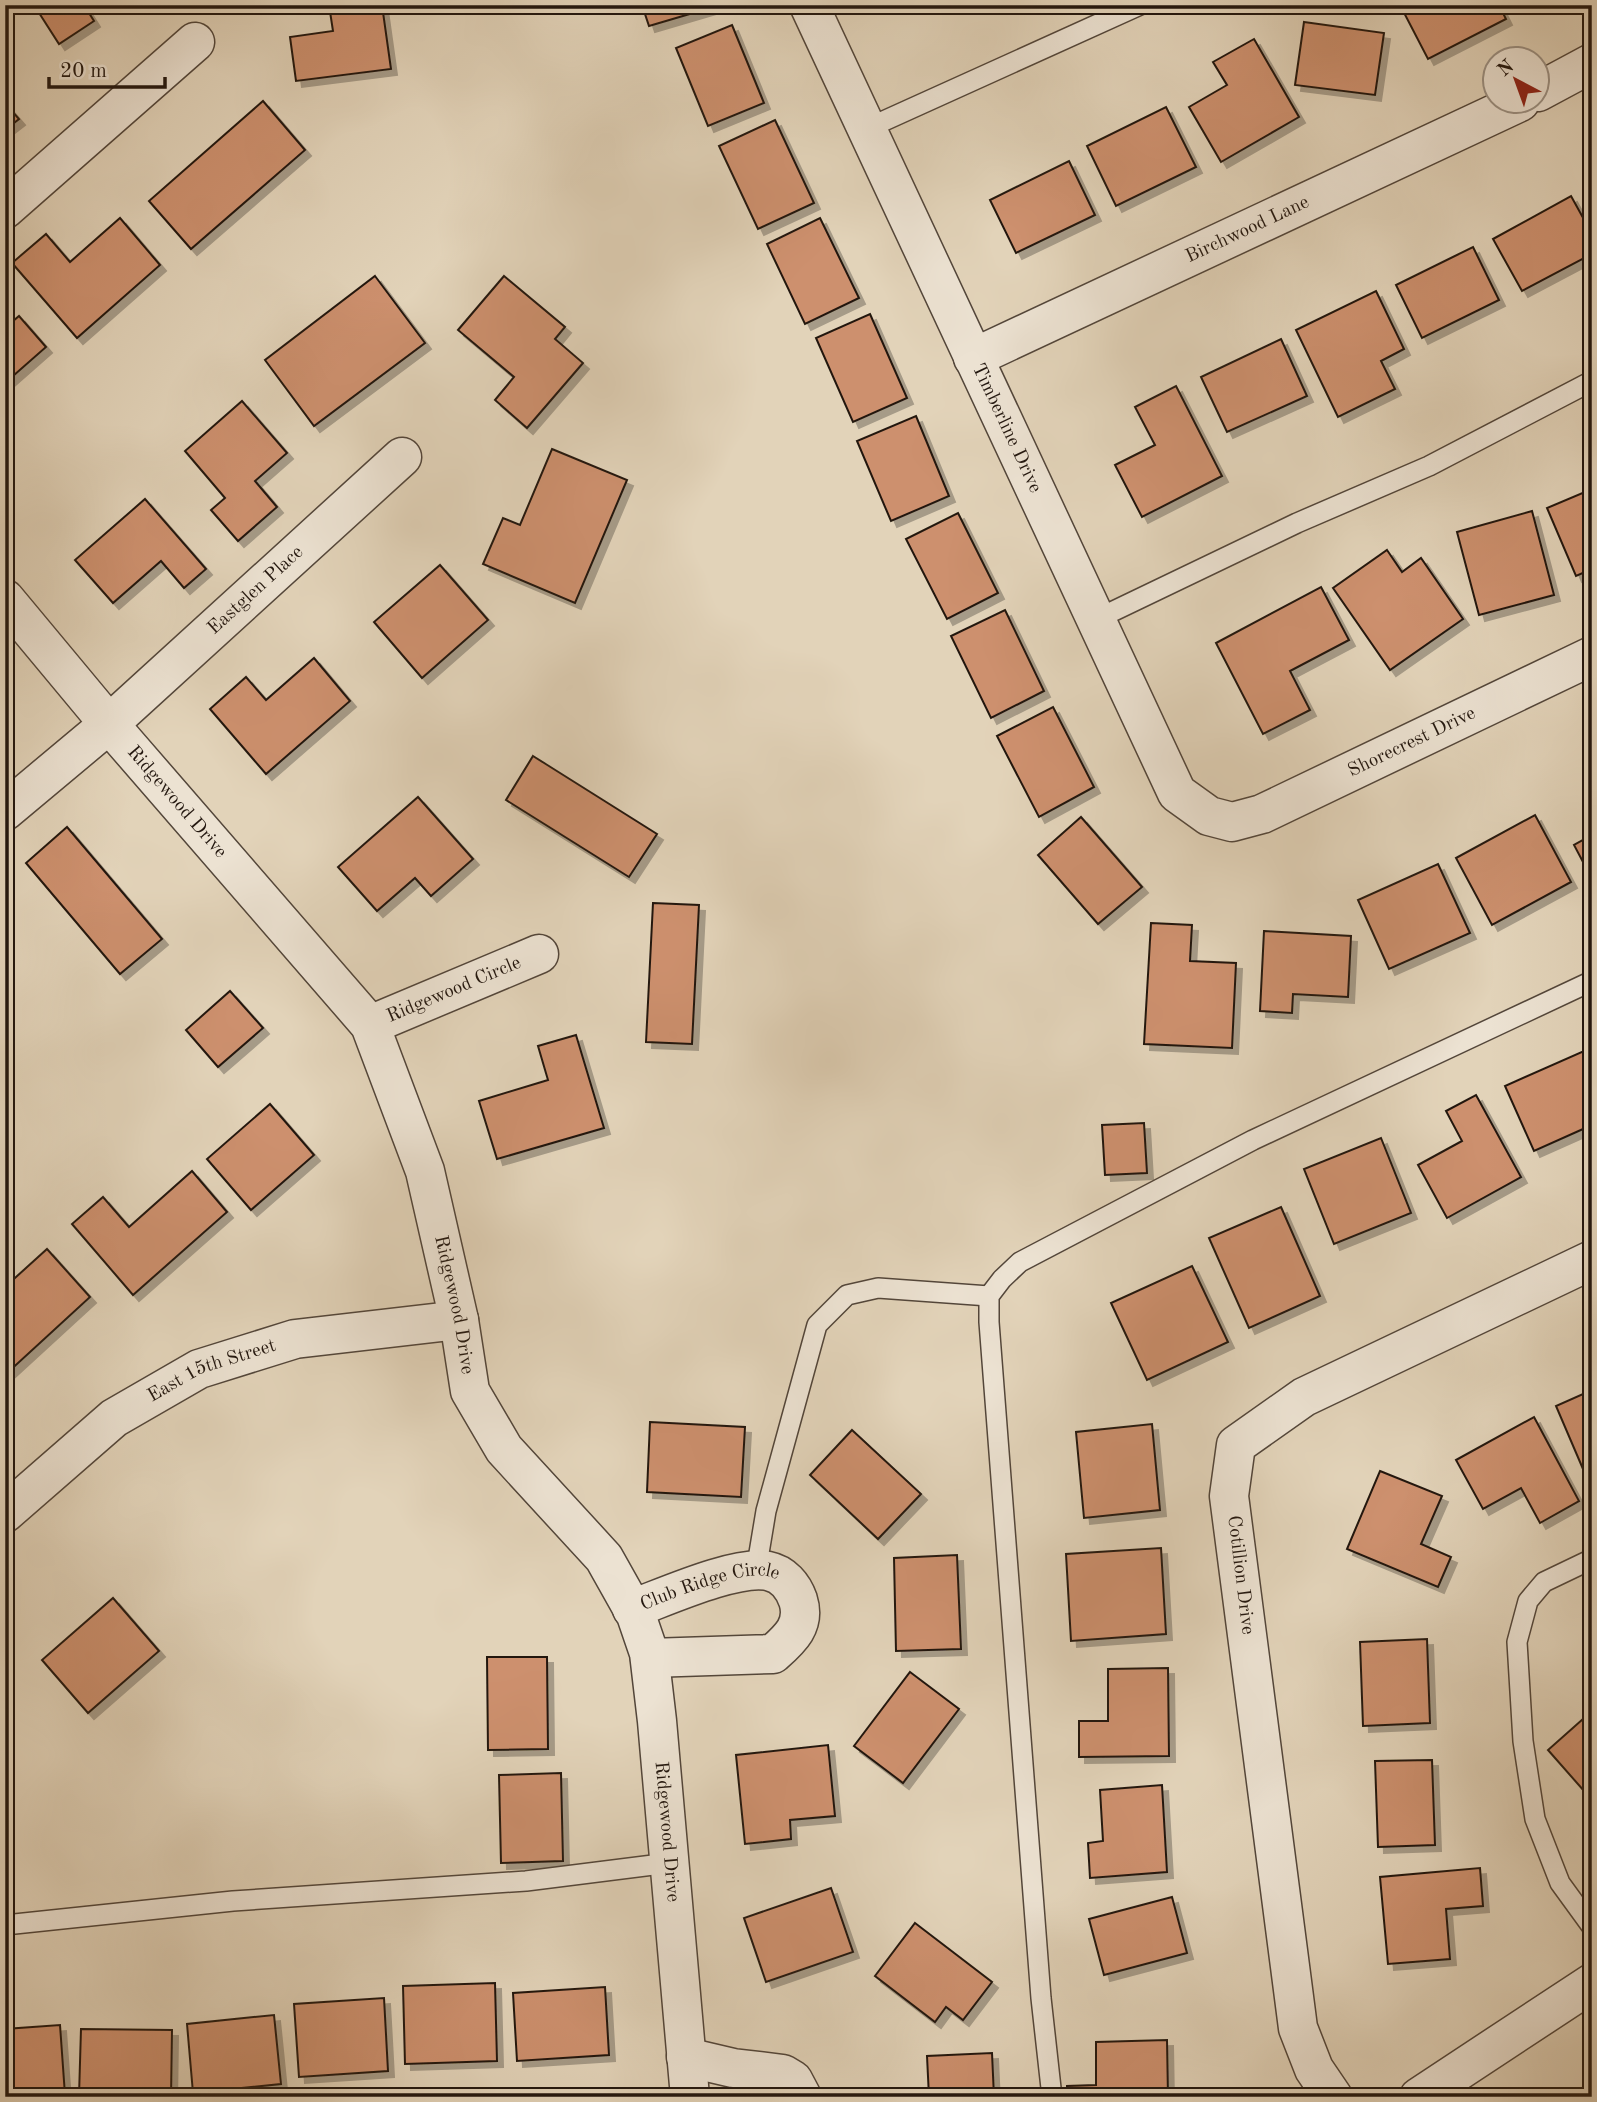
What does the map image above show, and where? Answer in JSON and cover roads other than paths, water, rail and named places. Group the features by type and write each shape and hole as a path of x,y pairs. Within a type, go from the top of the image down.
{"street":[{"name":"Timberline Drive","path":"809,5 1177,793 1209,816 1232,822"},
{"path":"5,209 195,42"},
{"path":"1552,84 1592,63"},
{"name":"Birchwood Lane","path":"973,358 1490,116"},
{"name":"Eastglen Place","path":"5,811 109,724 402,457"},
{"name":"Ridgewood Drive","path":"5,599 109,724 370,1025 425,1171 458,1320 470,1391 504,1449 604,1558 632,1609 650,1658 690,2097"},
{"name":"Shorecrest Drive","path":"1232,822 1262,814 1592,656"},
{"name":"Ridgewood Circle","path":"370,1025 539,954"},
{"name":"Cotillion Drive","path":"1333,2097 1314,2069 1298,2028 1230,1496 1236,1445 1304,1397 1592,1260"},
{"name":"East 15th Street","path":"5,1513 114,1418 199,1369 295,1339 458,1320"},
{"name":"Club Ridge Circle","path":"632,1609 723,1576 765,1570 776,1573 790,1584 801,1611 796,1633 773,1654 650,1658"},
{"path":"1419,2097 1592,1983"},
{"path":"686,2057 733,2068 783,2074 793,2080 802,2097"}],"lane":[{"path":"866,129 1140,5"},
{"path":"1097,619 1297,523 1429,466 1592,381"},
{"path":"1052,2097 1041,1998 989,1296 1002,1279 1032,1255 1253,1140 1592,981"},
{"path":"756,1572 766,1511 817,1325 847,1295 878,1288 989,1296"},
{"path":"1592,1559 1544,1582 1528,1601 1517,1642 1523,1741 1535,1819 1560,1883 1592,1927"},
{"path":"5,1925 233,1901 526,1881 669,1863"}]}
